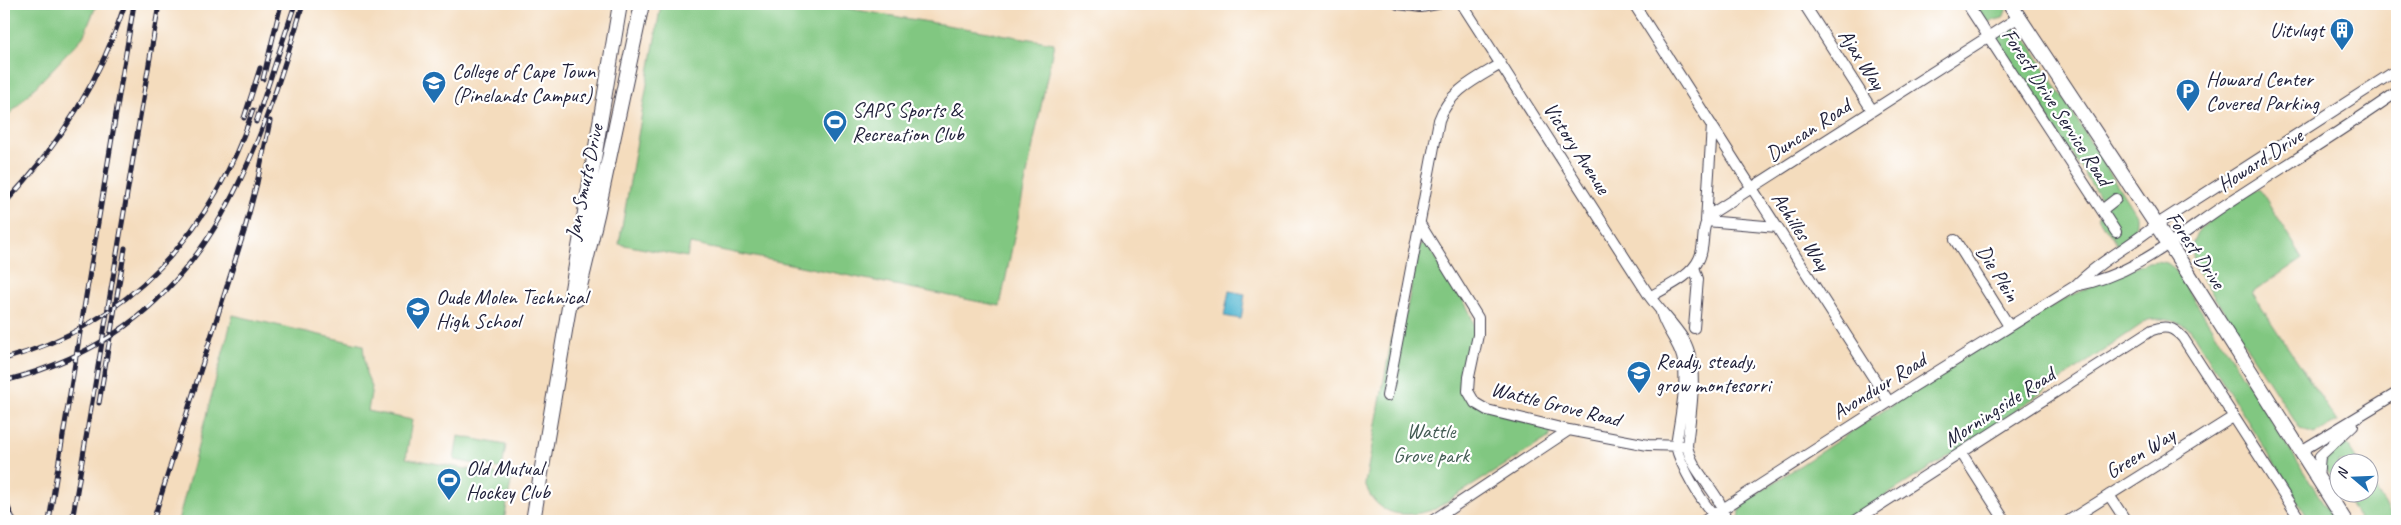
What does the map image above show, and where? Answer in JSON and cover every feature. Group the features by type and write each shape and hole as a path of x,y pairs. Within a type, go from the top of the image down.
{"main road":[{"name":"Jan Smuts Drive","path":"533,521 565,339 573,274 620,4"},
{"name":"Jan Smuts Drive","path":"565,339 585,272 642,4"},
{"name":"Forest Drive","path":"2010,4 2170,246 2345,521"}],"street":[{"path":"1398,4 1421,7 1437,4"},
{"name":"Victory Avenue","path":"1462,4 1650,297 1683,338 1692,360 1687,446 1689,456 1724,508"},
{"name":"Achilles Way","path":"1634,4 1889,402"},
{"name":"Ajax Way","path":"1804,4 1872,110"},
{"name":"Forest Drive Service Road","path":"1967,4 2116,232"},
{"name":"Duncan Road","path":"1706,221 1714,212 2019,17"},
{"path":"1387,396 1443,107 1460,90 1501,64"},
{"name":"Howard Drive","path":"2156,225 2397,70"},
{"name":"Howard Drive","path":"2170,246 2223,206 2397,92"},
{"path":"1650,297 1694,267 1701,253 1706,221 1712,125"},
{"path":"2102,210 2116,199"},
{"path":"1706,221 1777,227"},
{"name":"Wattle Grove Road","path":"1420,224 1478,318 1478,335 1468,377 1468,391 1475,402 1487,410 1569,430 1648,445 1687,446"},
{"name":"Avonduur Road","path":"1704,521 1889,402 2075,286 2087,273 2135,242 2156,225"},
{"name":"Die Plein","path":"1955,240 2009,326"},
{"name":"Avonduur Road","path":"2075,286 2103,279 2145,261 2170,246"},
{"path":"1694,267 1698,279 1694,328"},
{"name":"Victory Avenue","path":"1661,312 1664,325 1678,346 1683,363 1676,446 1686,472 1714,515"},
{"name":"Morningside Road","path":"1856,521 2152,330 2163,326 2174,329 2183,338 2233,417"},
{"path":"2301,450 2397,393"},
{"path":"2318,478 2318,461 2323,452 2370,410"},
{"path":"2233,417 2301,521"},
{"name":"Green Way","path":"2073,520 2109,495 2233,417"},
{"path":"1432,521 1569,430"},
{"path":"1962,454 2005,521"},
{"path":"2109,495 2126,521"},
{"path":"1724,508 1724,521"},
{"path":"1714,515 1724,521"}],"green space":[{"path":"4,4 97,4 83,37 4,120"},
{"name":"SAPS Sports & Recreation Club","path":"661,4 821,4 1054,43 1000,306 690,244 687,257 619,244"},
{"path":"1973,4 2004,4 2007,8 2003,18 1988,22 1983,19"},
{"path":"2013,28 2021,30 2136,215 2132,233 2118,245 2097,217 2108,210 1998,42 1998,35"},
{"path":"2259,188 2303,258 2252,293 2337,422 2314,434 2300,429 2196,269 2194,262 2192,250 2194,239 2205,224"},
{"name":"Wattle Grove park","path":"1422,244 1427,244 1462,297 1472,319 1474,337 1464,378 1468,398 1551,431 1548,438 1435,509 1413,514 1403,514 1393,513 1377,503 1370,495 1365,484 1396,315 1406,313 1419,247"},
{"path":"2158,261 2167,263 2174,268 2335,521 2310,521 2190,329 2175,322 2160,319 2148,320 1958,450 1846,521 1739,521 1740,509 1746,501 1971,353 2068,297 2148,262"},
{"path":"233,315 363,345 366,373 372,387 368,411 412,420 406,458 512,477 504,521 178,521"},
{"path":"458,436 506,445 502,469 454,460"},
{"path":"2343,439 2351,452 2329,452"},
{"path":"2328,454 2328,473 2323,466"},
{"path":"2378,494 2395,521 2361,521 2347,502 2378,502"}],"water":[{"path":"1229,291 1245,294 1241,319 1224,316"}],"railway":[{"path":"4,204 42,159 76,111 104,59 125,4"},
{"path":"49,521 134,4"},
{"path":"72,521 159,4"},
{"path":"263,79 281,4"},
{"path":"256,122 295,4"},
{"path":"4,381 71,358 126,326 171,286 208,239 237,186 262,129 284,68 303,4"},
{"path":"244,118 260,68"},
{"path":"4,359 49,344 90,323 127,297 160,267 189,233 215,195 236,154 253,110"},
{"path":"153,521 244,232 270,121"},
{"path":"99,403 125,248"},
{"path":"4,498 14,521"}],"place":[{"name":"Uitvlugt","path":"2342,51"},
{"name":"College of Cape Town (Pinelands Campus)","path":"434,104"},
{"name":"Howard Center Covered Parking","path":"2188,112"},
{"name":"SAPS Sports & Recreation Club","path":"835,143"},
{"name":"Oude Molen Technical High School","path":"418,330"},
{"name":"Ready, steady, grow montesorri","path":"1639,394"},
{"name":"Old Mutual Hockey Club","path":"449,501"}]}
